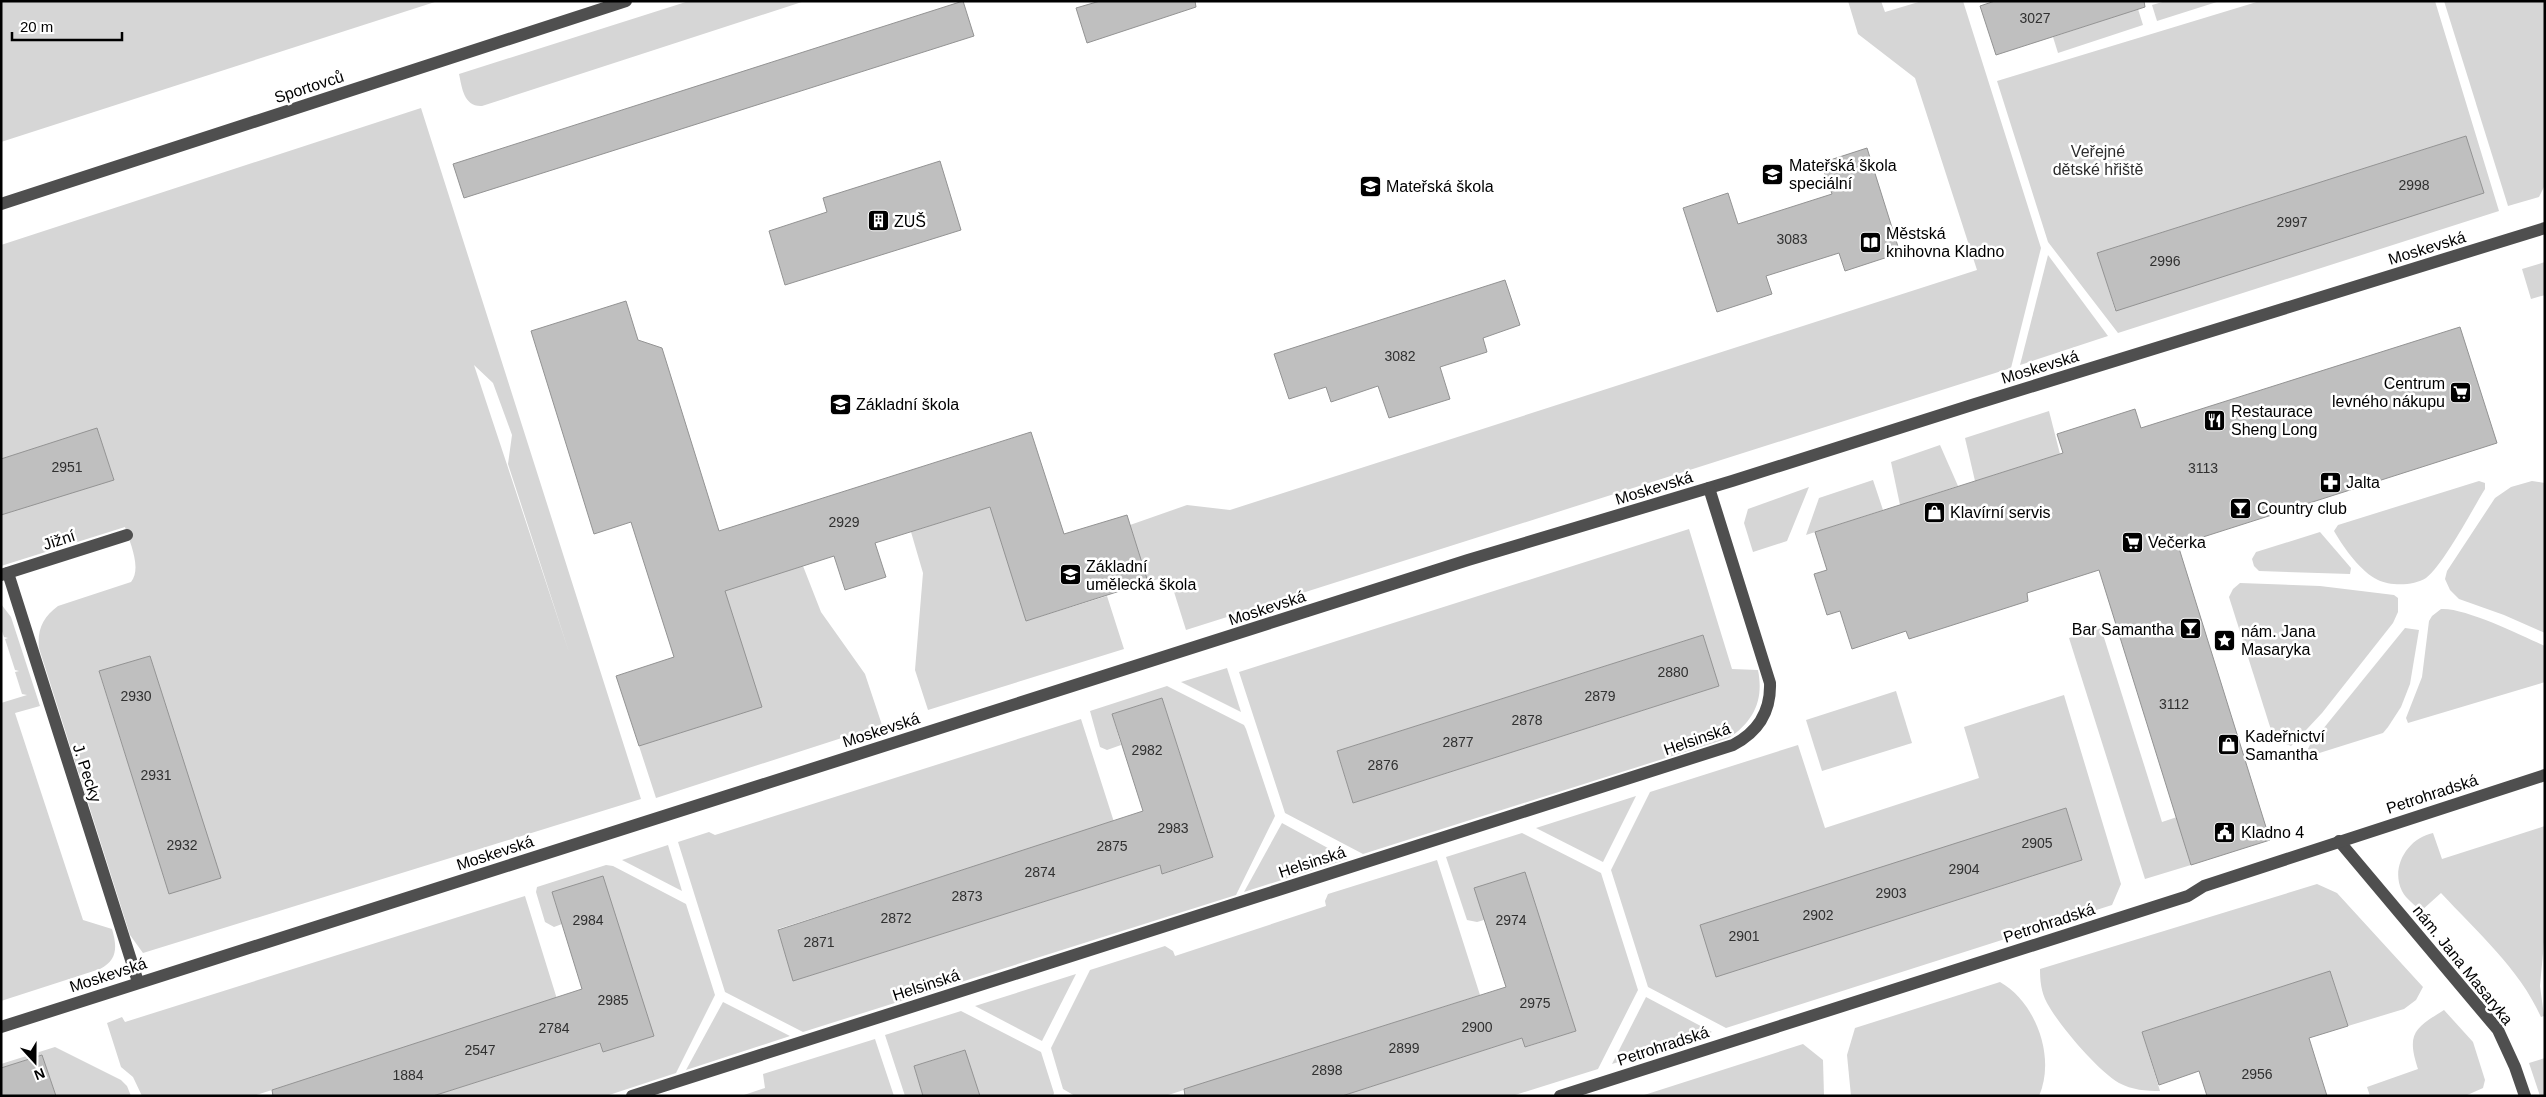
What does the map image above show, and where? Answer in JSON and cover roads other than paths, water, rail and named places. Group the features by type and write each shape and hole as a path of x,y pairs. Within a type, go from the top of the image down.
{"street":[{"name":"Sportovců","path":"1,204 626,1"},
{"name":"Moskevská","path":"1,1027 1468,560 1709,488 2545,228"},
{"name":"Helsinská","path":"632,1096 1742,741 1751,735 1763,718 1768,707 1770,683 1709,488"},
{"name":"Jižní","path":"5,574 128,535"},
{"name":"J. Pecky","path":"5,574 138,982"},
{"name":"Petrohradská","path":"1560,1096 2188,896 2204,886 2545,775"},
{"name":"nám. Jana Masaryka","path":"2339,841 2498,1030 2515,1067 2525,1096"}],"place":[{"name":"Mateřská škola speciální","path":"1773,174"},
{"name":"Mateřská škola","path":"1370,186"},
{"name":"ZUŠ","path":"878,221"},
{"name":"Městská knihovna Kladno","path":"1870,242"},
{"name":"Centrum levného nákupu","path":"2461,392"},
{"name":"Základní škola","path":"840,404"},
{"name":"Restaurace Sheng Long","path":"2215,420"},
{"name":"Jalta","path":"2330,482"},
{"name":"Country club","path":"2241,508"},
{"name":"Klavírní servis","path":"1934,512"},
{"name":"Večerka","path":"2132,542"},
{"name":"Základní umělecká škola","path":"1070,575"},
{"name":"Bar Samantha","path":"2190,629"},
{"name":"nám. Jana Masaryka","path":"2225,640"},
{"name":"Kadeřnictví Samantha","path":"2229,745"},
{"name":"Kladno 4","path":"2225,832"}],"park label":[{"name":"Veřejné dětské hřiště","path":"2098,160"}]}
